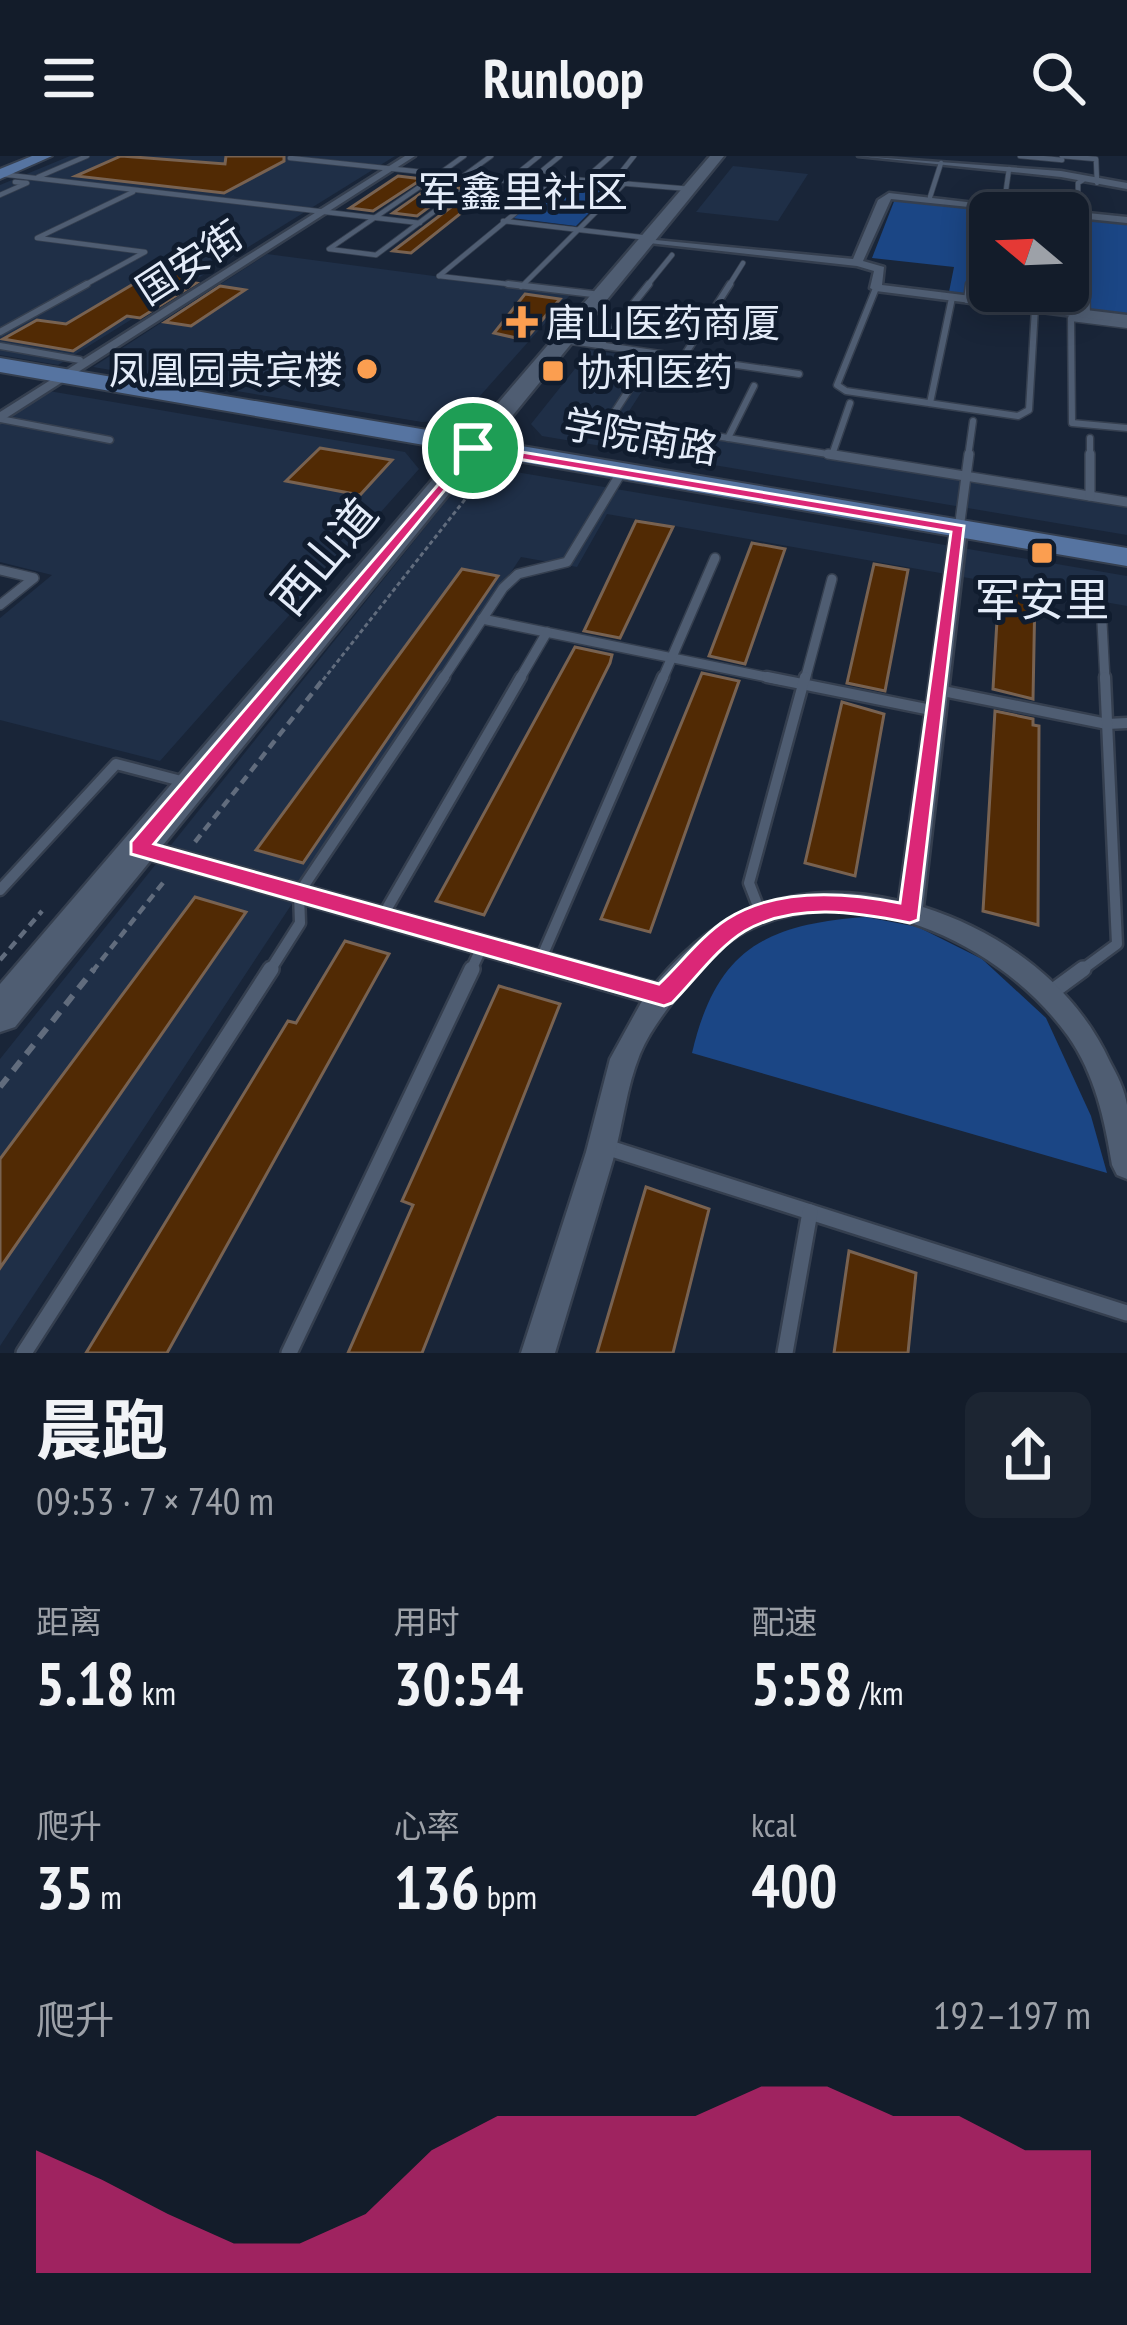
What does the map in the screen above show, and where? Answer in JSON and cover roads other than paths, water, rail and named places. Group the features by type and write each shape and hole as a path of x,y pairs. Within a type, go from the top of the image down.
{"main road":[{"path":"0,174 25,156"},
{"path":"0,174 45,156"},
{"name":"学院南路","path":"0,365 67,370 479,461 621,473 1127,557"}],"street":[{"name":"国安街","path":"0,415 407,156"},
{"name":"西山道","path":"0,1014 192,784 479,461 564,340 717,156"},
{"path":"862,156 1060,174 1127,186"},
{"path":"1060,174 1062,157"},
{"path":"857,262 883,200 889,196 969,204"},
{"name":"国安街","path":"67,370 319,211"},
{"path":"1089,214 1127,220"},
{"path":"647,240 857,262 880,268 876,289 969,300"},
{"path":"1070,312 1127,322"},
{"path":"910,914 959,529"},
{"path":"139,848 664,996"},
{"path":"538,1353 603,1146 615,1083 636,1032 664,996 734,926 761,914 821,904 857,904 910,914 974,940 1049,994 1079,1030 1117,1105 1127,1166"}],"lane":[{"path":"34,178 87,156"},
{"path":"439,174 464,156"},
{"path":"463,176 491,156"},
{"path":"290,158 508,181 539,156"},
{"path":"560,156 543,170 558,178 690,189"},
{"path":"610,156 594,171 620,174"},
{"path":"612,182 634,156"},
{"path":"1020,156 1096,159 1097,182"},
{"path":"930,196 940,163"},
{"path":"1006,192 1009,169"},
{"path":"0,174 420,223"},
{"path":"0,174 26,183 0,194"},
{"path":"558,178 439,276 601,295"},
{"path":"1076,192 1083,180"},
{"path":"521,287 625,183"},
{"path":"418,188 329,249 376,255 459,193"},
{"path":"0,332 145,252 38,238 136,190"},
{"path":"503,221 647,240"},
{"path":"600,345 672,255"},
{"path":"682,359 743,263"},
{"path":"930,403 969,278"},
{"path":"876,289 837,385 846,392 1018,416 1029,410 1036,312"},
{"path":"1127,322 1071,318 1072,423 1127,428"},
{"path":"564,340 799,374"},
{"path":"0,346 67,370"},
{"path":"640,373 610,418 1127,502"},
{"path":"728,438 754,386"},
{"path":"832,454 850,403"},
{"path":"0,415 110,440"},
{"path":"0,432 16,422"},
{"path":"959,529 974,422"},
{"path":"1090,438 1090,496"},
{"path":"24,1353 300,922 299,893 482,619 518,574 568,562 621,473"},
{"path":"540,961 715,558"},
{"path":"0,570 34,578 0,605"},
{"path":"761,914 749,883 832,579"},
{"path":"482,619 803,684 1127,723"},
{"path":"1049,994 1118,944 1102,622"},
{"path":"382,917 547,632"},
{"path":"0,890 116,764 192,784"},
{"path":"289,1353 483,945"},
{"path":"603,1146 1127,1313"},
{"path":"785,1353 810,1212"}],"place":[{"name":"唐山医药商厦","path":"522,322"},
{"name":"凤凰园贵宾楼","path":"367,369"},
{"name":"协和医药","path":"553,371"},
{"name":"军安里","path":"1042,553"}],"district":[{"name":"军鑫里社区","path":"523,191"}]}
